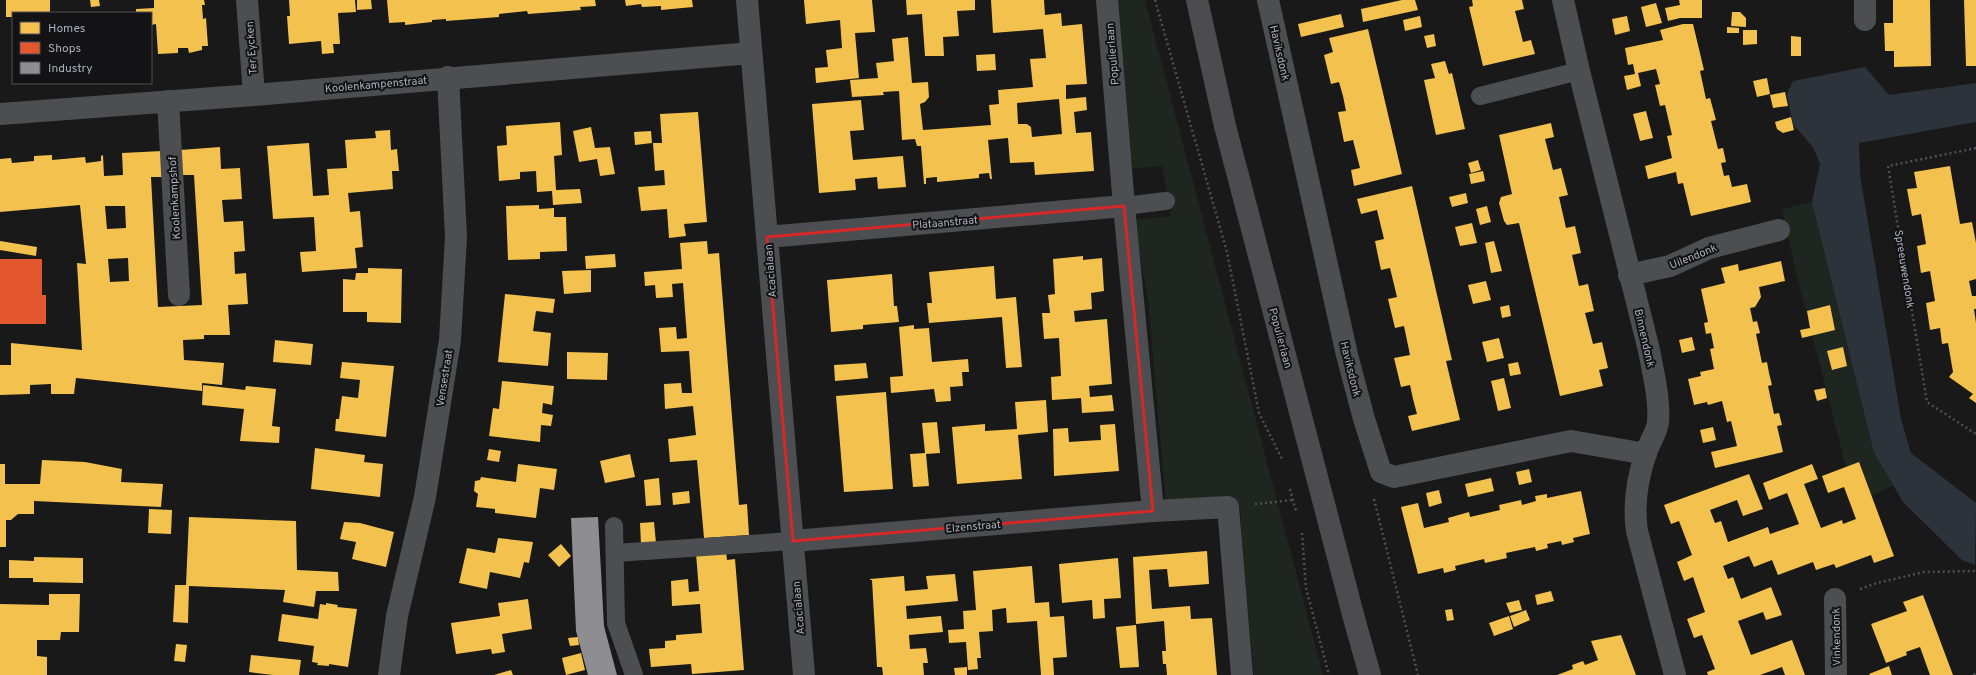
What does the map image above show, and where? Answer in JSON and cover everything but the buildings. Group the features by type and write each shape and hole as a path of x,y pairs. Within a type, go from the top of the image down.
{"street":[{"name":"Ter Eycken","path":"247,0 254,95"},
{"name":"Acacialaan","path":"747,0 804,675"},
{"name":"Populierlaan","path":"1107,0 1124,206 1153,511"},
{"name":"Populierlaan","path":"1197,0 1225,126 1370,675"},
{"name":"Haviksdonk","path":"1268,0 1347,355 1364,419 1381,472 1394,477 1571,441 1646,454"},
{"name":"Binnendonk","path":"1564,0 1579,71 1629,276 1649,350 1658,396 1658,423 1646,454 1636,493 1634,512 1637,531 1675,675"},
{"name":"Koolenkampenstraat","path":"0,114 254,95 448,77 751,53"},
{"name":"Vensestraat","path":"389,675 397,616 424,498 450,340 456,237 448,77"},
{"name":"Koolenkampshof","path":"168,101 179,295"},
{"name":"Plataanstraat","path":"767,237 1124,206"},
{"name":"Uilendonk","path":"1629,276 1670,266 1709,248 1779,230"},
{"path":"1153,511 1228,507 1242,675"},
{"name":"Elzenstraat","path":"793,541 1153,511"},
{"name":"Vinkendonk","path":"1835,599 1836,675"}],"lane":[{"path":"1480,96 1579,71"},
{"path":"1124,206 1166,201"},
{"path":"614,526 616,624 634,675"},
{"path":"615,553 793,541"}],"path":[{"path":"1155,0 1228,252 1259,413 1284,466"},
{"name":"Spreeuwendonk","path":"1976,148 1888,166 1927,402 1976,434"},
{"path":"1289,486 1296,514"},
{"path":"1228,507 1293,500"},
{"path":"1300,528 1306,588 1329,675"},
{"path":"1835,599 1877,583 1924,572 1976,570"},
{"path":"1974,675 1976,670"}],"highlighted area":[{"path":"1124,206 1153,511 793,541 767,237"}],"shaded area":[{"path":"1116,0 1145,0 1323,675 1254,675 1241,541 1241,510 1226,496 1166,504 1148,299 1133,220 1171,216 1162,166 1129,169"},
{"path":"1865,67 1889,95 1976,83 1976,122 1859,143 1860,175 1901,419 1911,453 1976,503 1975,565 1962,560 1903,502 1874,453 1812,202 1820,164 1813,147 1793,124 1787,94 1793,81"},
{"path":"1812,202 1874,453 1893,486 1868,497 1847,471 1796,272 1782,209"}]}
